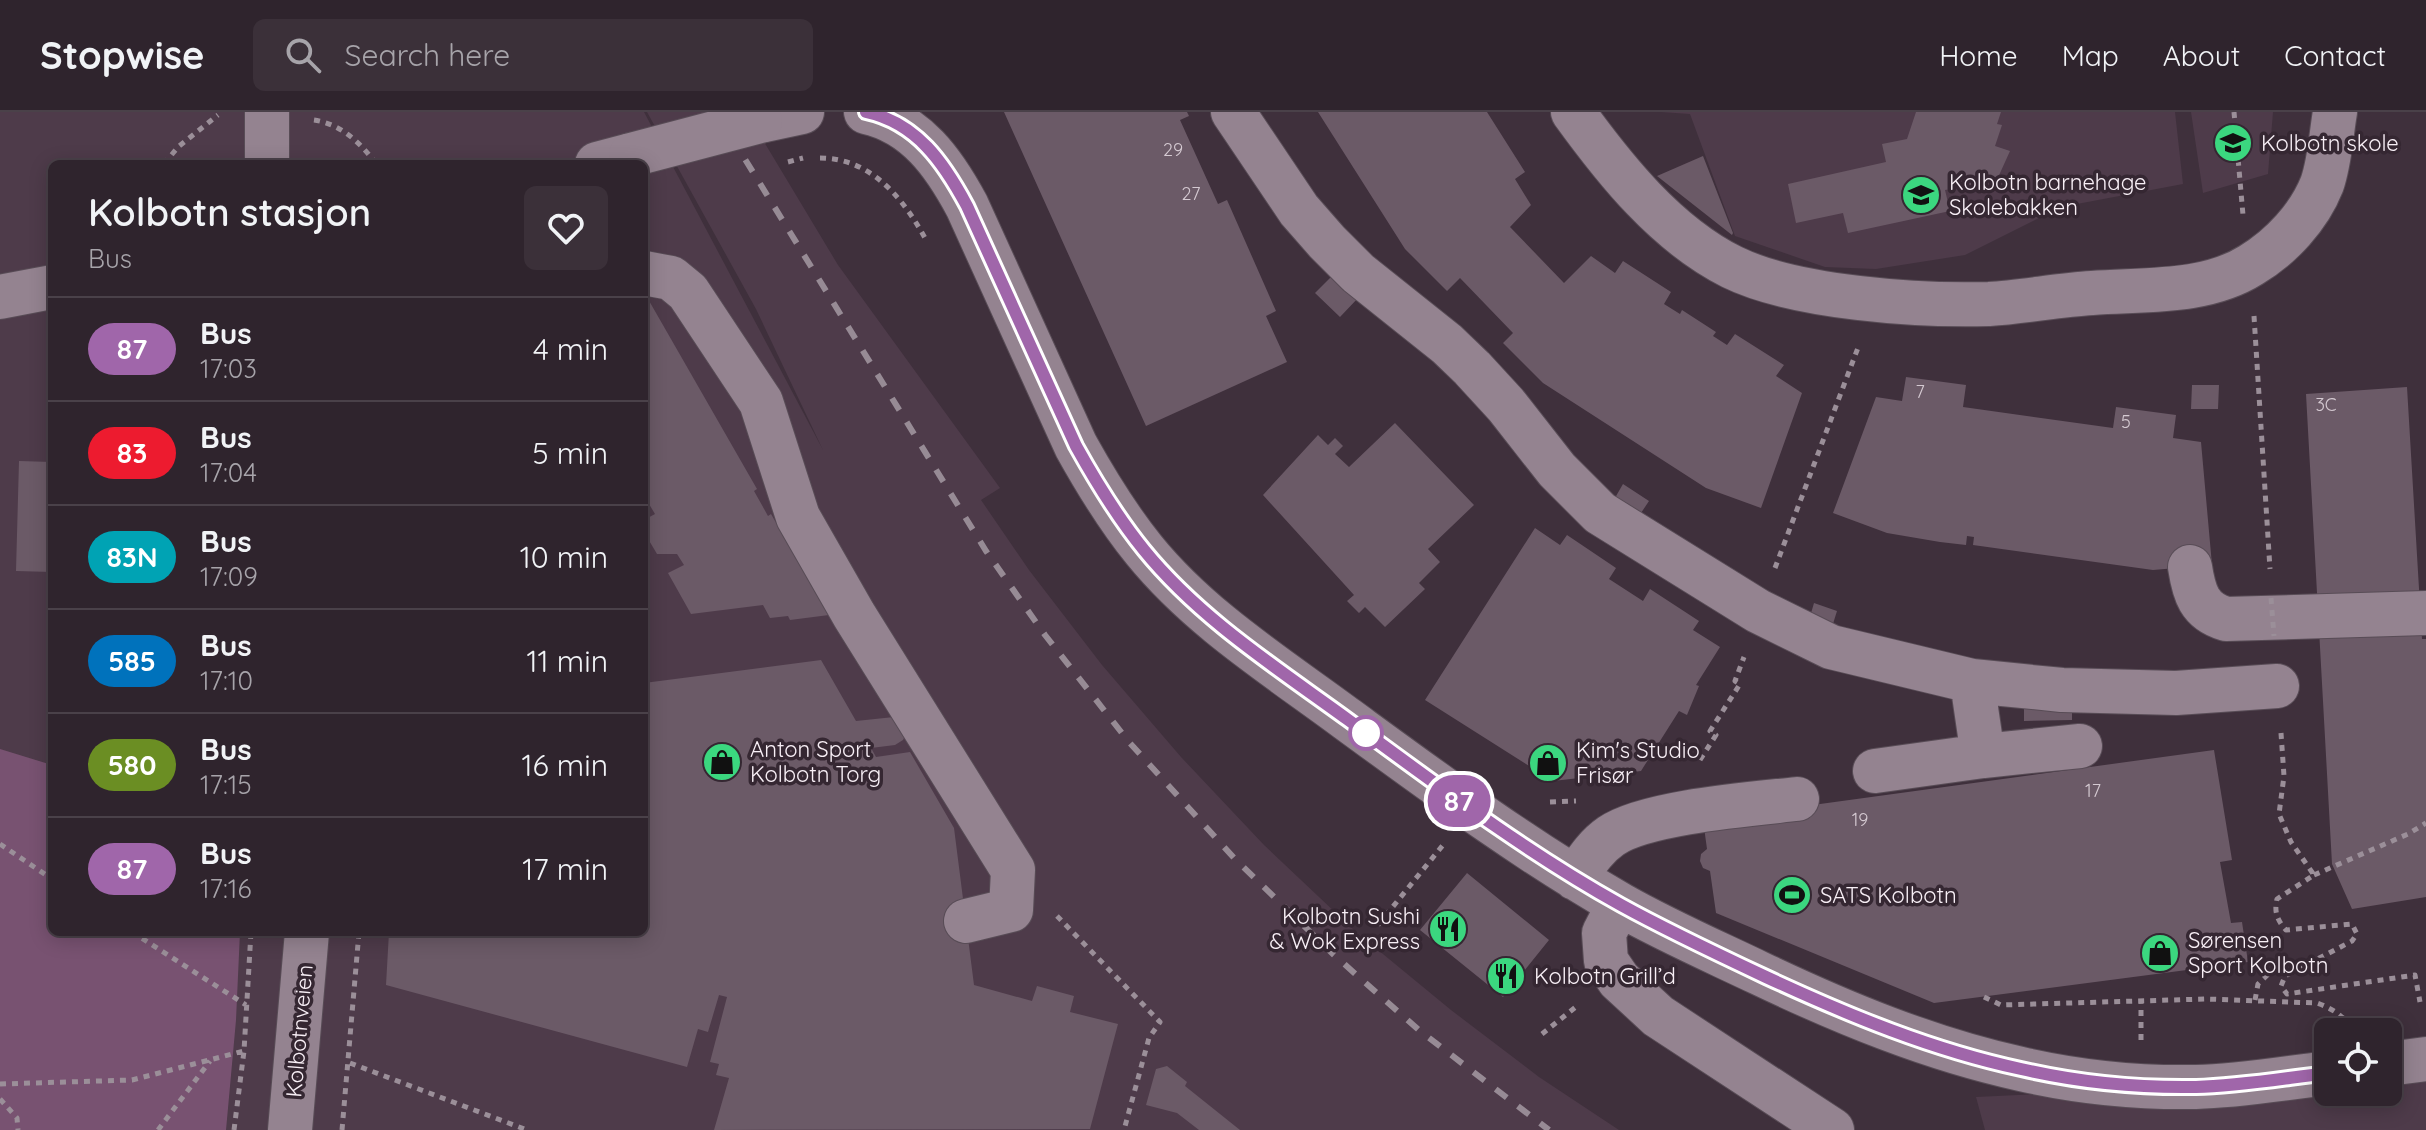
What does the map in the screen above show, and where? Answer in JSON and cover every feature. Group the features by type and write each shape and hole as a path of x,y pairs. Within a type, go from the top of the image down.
{"street":[{"path":"866,112 881,115 910,130 951,176 1076,446 1145,552 1239,641 1471,810 1619,904 1813,999 1958,1054 2023,1070 2095,1081 2198,1087 2314,1075"},
{"path":"1233,112 1299,210 1327,242 1358,273 1447,344 1472,368 1506,405 1557,470 1600,513 1727,594 1790,629 1831,647 1972,681 2062,690 2176,693 2277,686"},
{"path":"1573,112 1597,145 1675,229 1733,267 1770,281 1876,299 1991,304 2069,294 2207,284 2251,265 2302,220 2313,200 2327,163 2335,112"},
{"path":"248,114 265,160"},
{"path":"614,159 781,116"},
{"path":"648,274 671,278 688,292 761,402 798,517 854,615 1013,870 1011,910 966,921"},
{"path":"0,297 48,288"},
{"path":"2190,567 2193,588 2200,604 2226,619 2426,613"},
{"path":"1972,681 1983,756"},
{"path":"1875,771 2080,746"},
{"path":"1575,878 1594,849 1613,834 1635,825 1797,799"},
{"path":"1619,904 1604,933 1606,961 1619,980 1658,1016 1832,1130"},
{"name":"Kolbotnveien","path":"290,1130 307,936"},
{"path":"2402,1062 2426,1059"}],"path":[{"path":"2234,112 2241,203 2251,265 2274,636"},
{"path":"167,160 216,115 248,114"},
{"path":"311,119 344,131 359,142 373,160"},
{"path":"803,158 831,158 868,172 893,190 917,223 931,250"},
{"path":"1793,526 1847,378"},
{"path":"1713,740 1716,735 1710,731 1740,684 1735,681 1737,675"},
{"path":"2277,686 2284,776 2279,814 2291,842 2314,875"},
{"path":"2420,1002 2415,975 2287,994 2281,986 2285,976 2352,941 2357,934 2352,924 2286,930 2275,910 2277,899 2314,875 2426,823"},
{"path":"0,844 48,876"},
{"path":"1378,925 1435,854"},
{"path":"1013,870 1160,1022 1149,1038 1124,1130"},
{"path":"138,936 246,1005"},
{"path":"234,1130 244,1051 251,936"},
{"path":"342,1130 359,936"},
{"path":"2255,1000 2258,984 2279,964"},
{"path":"1984,997 2001,1005 2255,1000 2317,1003 2345,1018"},
{"path":"2141,1001 2141,1038"},
{"path":"0,1084 132,1080 244,1051"},
{"path":"158,1130 211,1060"},
{"path":"350,1063 527,1130"},
{"path":"0,1099 17,1118 18,1130"}],"shaded area":[{"path":"0,112 644,112 823,450 756,309 647,112 746,112 838,265 1000,488 981,500 1029,570 1102,665 1181,757 1264,845 1355,931 1539,1077 1619,1130 0,1130"},
{"name":"Kolbotn barnehage Skolebakken","path":"1661,112 2175,112 2183,184 2061,207 1965,255 1876,269 1825,267 1735,236 1690,114"},
{"name":"Kolbotn skole","path":"2191,112 2273,112 2268,174 2203,193"},
{"path":"0,749 48,764 48,936 240,936 226,1130 0,1130"},
{"path":"2426,1059 2426,1130 1985,1130 1976,1097 2218,1086 2314,1091 2314,1106 2402,1106 2402,1062"}],"building":[{"path":"1004,112 1187,112 1189,116 1180,120 1218,204 1227,200 1276,311 1266,316 1287,362 1146,426"},
{"path":"1318,112 1487,112 1525,172 1515,179 1531,205 1510,227 1564,283 1591,256 1615,273 1623,261 1671,292 1664,304 1680,314 1682,310 1716,332 1713,336 1727,345 1735,334 1784,365 1776,376 1802,393 1761,508 1706,488 1543,383 1503,343 1513,333 1460,278 1447,291 1405,249"},
{"path":"1916,112 2001,112 1997,124 2002,125 1995,146 2010,151 1996,182 1945,190 1950,211 1848,233 1843,213 1796,223 1788,184 1886,162 1882,144 1907,139"},
{"path":"1703,156 1733,233 1732,235 1657,176"},
{"path":"1335,273 1359,297 1340,317 1315,293"},
{"path":"648,299 757,489 754,491 768,516 771,514 829,615 790,620 788,616 770,618 763,605 691,614 668,573 684,565 677,554 657,554 648,539 648,518 655,514 648,502"},
{"path":"1906,377 1966,385 1963,407 2113,428 2116,407 2176,415 2173,438 2201,442 2212,565 2153,570 1973,545 1974,537 1967,536 1966,545 1940,542 1887,533 1833,513 1876,397 1902,401"},
{"path":"2192,385 2219,385 2218,409 2191,409"},
{"path":"2407,387 2422,639 2426,639 2426,897 2352,909 2332,864 2306,394"},
{"path":"1395,423 1474,505 1428,549 1440,562 1419,583 1425,589 1385,627 1365,607 1359,613 1347,601 1354,595 1263,495 1318,435 1328,445 1335,438 1343,446 1335,454 1349,467"},
{"path":"19,461 48,462 48,572 16,571"},
{"path":"1623,484 1649,501 1637,519 1612,503"},
{"path":"1535,528 1560,545 1567,535 1616,568 1609,579 1643,601 1650,589 1699,621 1693,630 1720,647 1696,685 1699,686 1687,715 1679,711 1641,771 1553,781 1425,700"},
{"path":"1814,603 1837,611 1832,627 1809,620"},
{"path":"821,660 856,721 894,717 905,736 903,740 895,745 871,748 876,757 910,752 954,828 974,985 1032,1001 1037,986 1074,996 1070,1012 1118,1024 1090,1129 714,1130 729,1078 716,1075 719,1064 710,1062 727,997 719,995 708,1032 698,1029 687,1067 386,985 389,936 648,936 648,682"},
{"path":"2072,703 2072,720 2024,721 2024,704"},
{"path":"2214,750 2232,860 2220,862 2231,923 2242,922 2248,962 1934,1003 1716,913 1710,871 1703,868 1700,861 1701,854 1707,849 1703,820"},
{"path":"1467,873 1549,940 1503,997 1420,930"},
{"path":"1167,1066 1187,1082 1185,1086 1240,1130 1199,1130 1177,1113 1146,1105 1156,1069"}],"railway":[{"path":"716,112 986,551 1045,635 1129,742 1234,858 1334,955 1420,1031 1549,1130"}],"bus line":[{"name":"87","path":"866,112 881,115 910,130 951,176 1076,446 1145,552 1239,641 1471,810 1635,913 1813,999 1958,1054 2081,1080 2138,1085 2198,1087 2314,1075"}],"place":[{"name":"Kolbotn skole","path":"2233,143"},
{"name":"Kolbotn barnehage Skolebakken","path":"1921,195"},
{"name":"Anton Sport Kolbotn Torg","path":"722,762"},
{"name":"Kim's Studio Frisør","path":"1548,763"},
{"name":"SATS Kolbotn","path":"1792,895"},
{"name":"Kolbotn Sushi & Wok Express","path":"1448,929"},
{"name":"Sørensen Sport Kolbotn","path":"2160,953"},
{"name":"Kolbotn Grill’d","path":"1506,976"}]}
